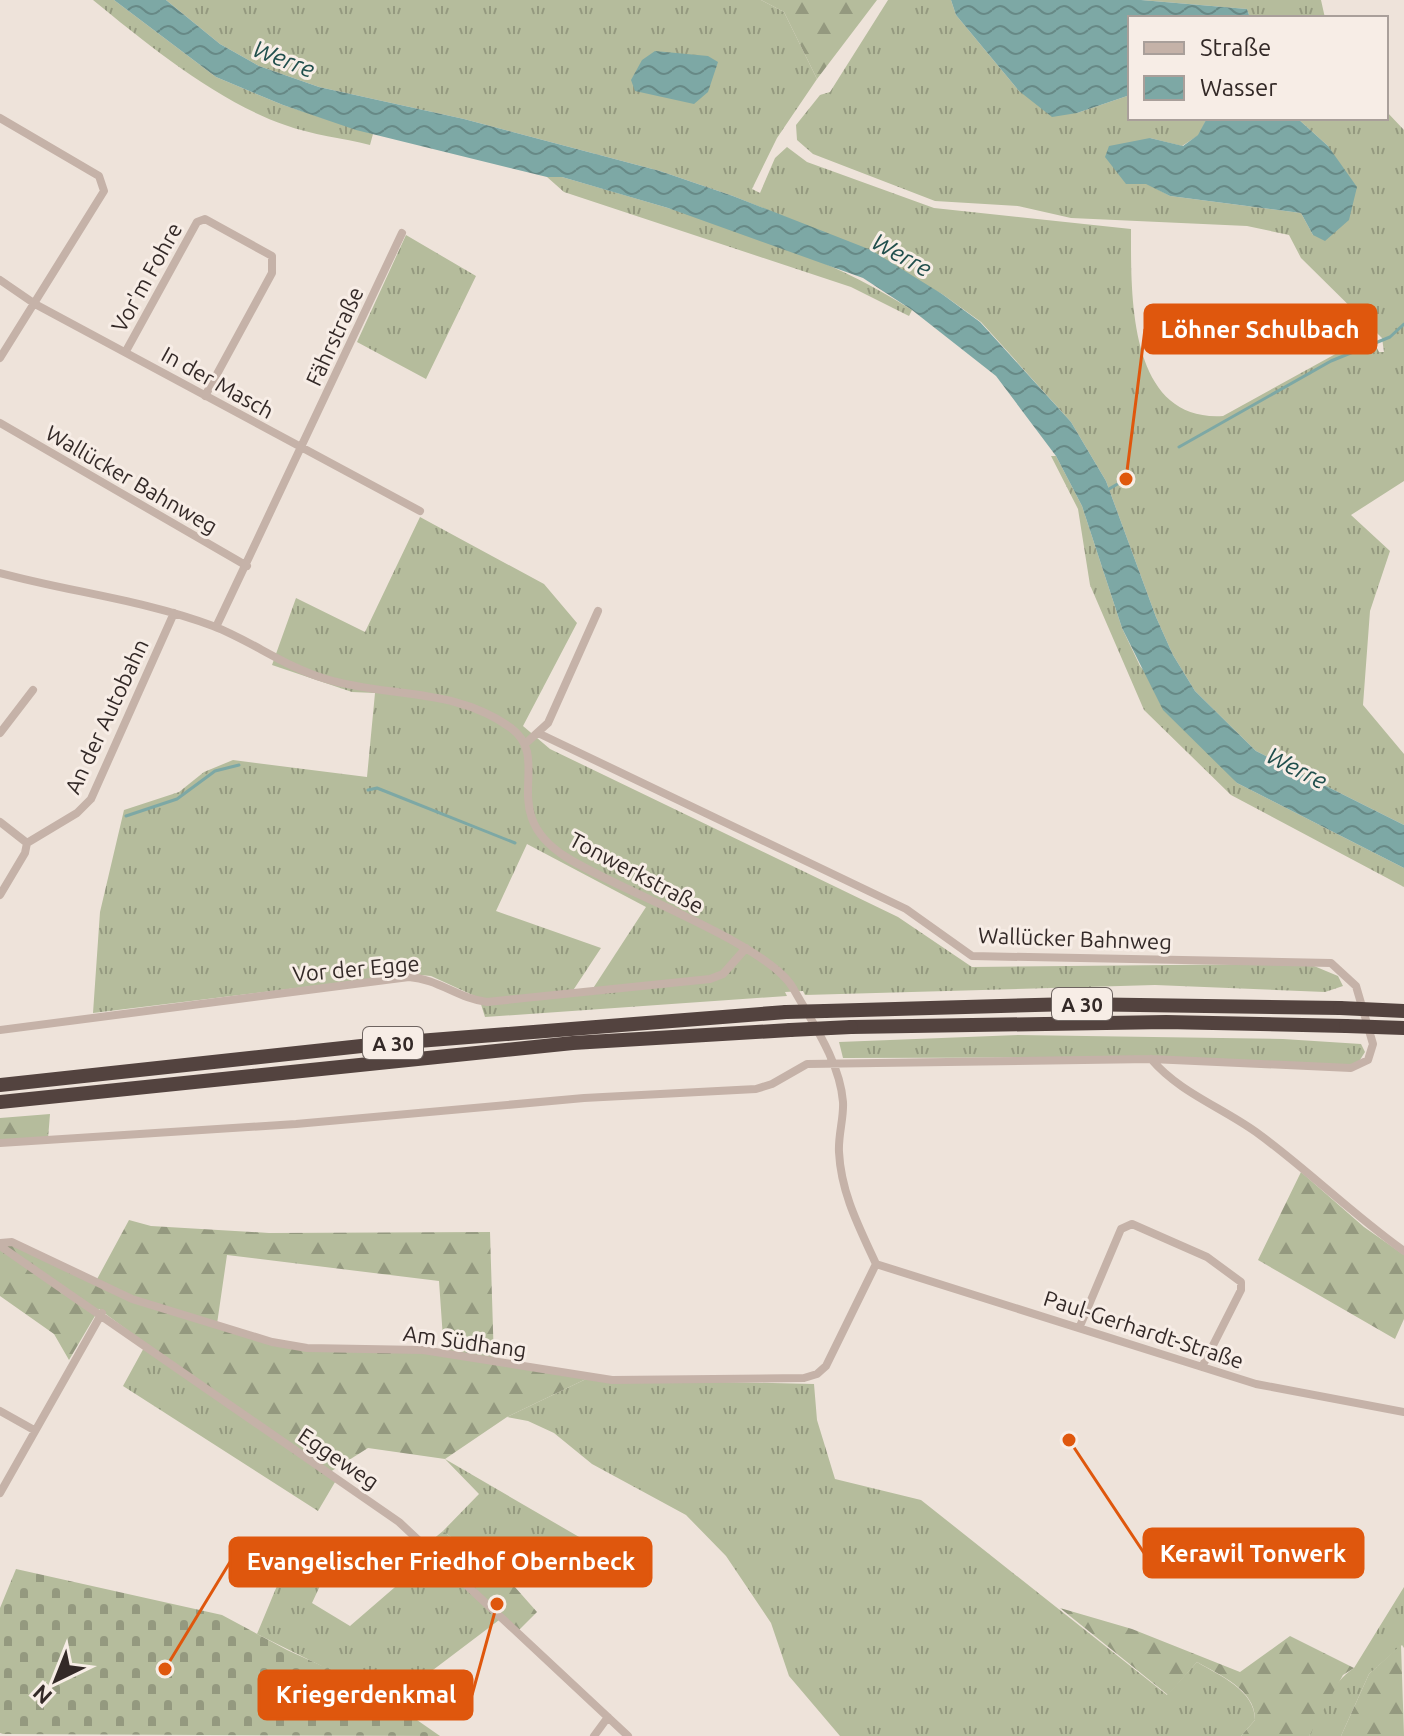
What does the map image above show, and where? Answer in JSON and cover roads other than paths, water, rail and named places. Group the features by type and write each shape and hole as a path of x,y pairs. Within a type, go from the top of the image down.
{"highway":[{"name":"A 30","path":"0,1085 395,1042 786,1012 1073,1004 1404,1011"},
{"name":"A 30","path":"0,1102 573,1043 790,1030 1166,1022 1404,1028"}],"street":[{"path":"0,118 99,176 104,186 103,195 0,358"},
{"name":"Vor'm Fohre","path":"126,351 197,222 205,219 272,256 272,273 205,396"},
{"name":"Fährstraße","path":"216,627 402,233"},
{"name":"In der Masch","path":"0,280 35,304 420,511"},
{"name":"Wallücker Bahnweg","path":"0,423 247,566"},
{"path":"0,573 174,613 216,627 292,667 326,679 374,689 425,694 475,708 514,730 525,744 548,723 598,611"},
{"name":"An der Autobahn","path":"27,843 77,813 91,799 174,613"},
{"path":"0,733 33,690"},
{"name":"Wallücker Bahnweg","path":"538,733 906,909 972,956 1331,963 1356,986 1373,1044 1368,1060 1351,1068 1151,1059 832,1062"},
{"name":"Tonwerkstraße","path":"525,744 530,763 526,802 529,815 533,826 553,847 601,877 746,948 790,984 832,1062 843,1101 839,1150 845,1197 876,1264"},
{"path":"0,822 27,843 25,853 0,895"},
{"name":"Vor der Egge","path":"0,1030 409,977 429,978 465,997 487,1002 710,979 723,974 746,948"},
{"path":"1151,1059 1167,1078 1259,1134 1366,1224 1404,1251"},
{"path":"0,1143 296,1124 584,1098 756,1089 772,1084 807,1064 832,1062"},
{"path":"1080,1326 1121,1229 1132,1224 1207,1257 1241,1282 1241,1290 1202,1367"},
{"name":"Am Südhang","path":"0,1244 12,1242 132,1299 272,1342 307,1348 423,1350 612,1380 804,1378 817,1374 826,1366 876,1264"},
{"name":"Eggeweg","path":"0,1244 102,1313 207,1392 343,1481 399,1522 628,1736"},
{"name":"Paul-Gerhardt-Straße","path":"876,1264 1256,1384 1404,1412"},
{"path":"0,1493 102,1313"},
{"path":"0,1411 34,1430"},
{"path":"594,1736 608,1717"}],"water":[{"path":"114,0 166,0 220,44 259,66 319,87 464,119 660,171 733,196 871,250 942,294 980,322 1071,422 1106,481 1156,617 1173,655 1195,691 1256,751 1404,825 1404,868 1237,783 1163,710 1122,628 1082,506 1056,456 996,376 912,310 863,278 668,208 562,177 547,177 356,130 283,105 216,77"},
{"path":"951,0 1141,0 1247,9 1249,16 1128,16 1128,96 1077,113 1052,117 1019,91 956,15"},
{"path":"655,51 708,56 718,62 708,92 694,104 635,91 631,80 642,60"},
{"path":"1206,120 1299,120 1328,146 1357,187 1349,220 1325,241 1313,235 1301,213 1170,196 1146,184 1126,184 1105,157 1109,146 1150,138 1183,146 1198,135"}],"waterway":[{"path":"1179,447 1331,361 1390,337 1404,324"},
{"path":"1109,489 1126,479"},
{"path":"126,816 177,799 215,771 239,765"},
{"path":"368,790 377,788 515,843"}],"place":[{"name":"Löhner Schulbach","path":"1126,479"},
{"name":"Kerawil Tonwerk","path":"1069,1440"},
{"name":"Kriegerdenkmal","path":"497,1604"},
{"name":"Evangelischer Friedhof Obernbeck","path":"165,1669"}],"water label":[{"name":"Werre","path":"284,59"},
{"name":"Werre","path":"902,255"},
{"name":"Werre","path":"1297,768"}]}
